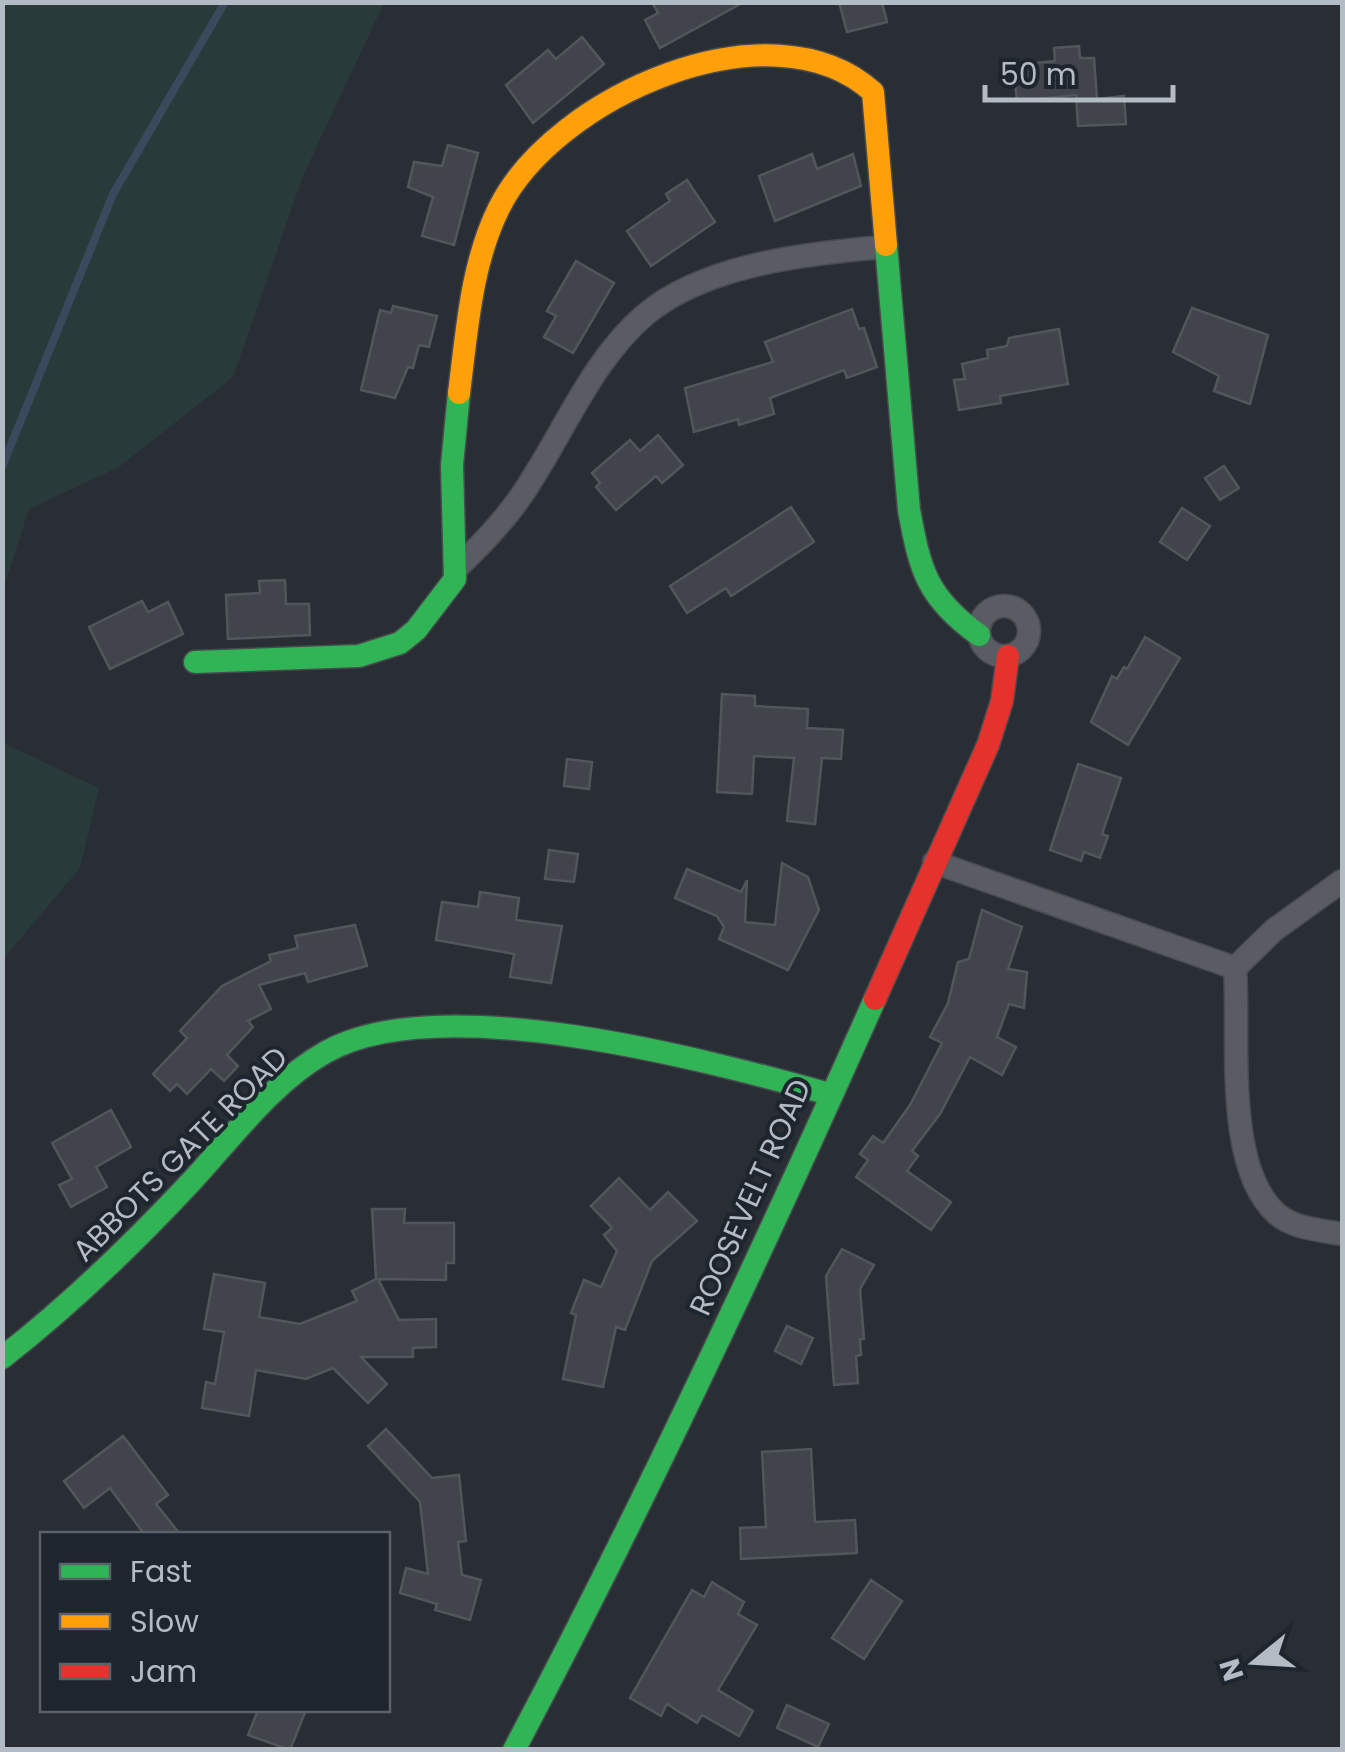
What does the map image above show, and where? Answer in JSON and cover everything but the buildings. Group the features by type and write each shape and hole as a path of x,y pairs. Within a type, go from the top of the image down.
{"street":[{"path":"194,662 286,661 382,651 408,636 455,579 452,462 483,246 522,172 550,137 576,114 661,72 782,50 846,68 873,92 909,510 920,575 940,606 979,635 989,652 1008,656 1017,652 1029,627 1018,610 1009,606 990,609 979,625 979,635"},
{"path":"456,569 508,516 610,355 650,311 738,270 796,257 885,247"},
{"name":"ROOSEVELT ROAD","path":"514,1750 582,1622 767,1243 829,1094 988,745 1002,700 1008,656"},
{"path":"934,862 1235,968"},
{"path":"1342,881 1274,930 1235,968 1242,1133 1251,1175 1274,1212 1286,1221 1342,1234"},
{"name":"ABBOTS GATE ROAD","path":"2,1358 119,1259 279,1088 327,1051 358,1035 410,1026 466,1026 724,1064 829,1094"}],"shaded area":[{"path":"3,2 384,3 303,176 233,377 119,467 29,509 3,590"},
{"path":"3,743 99,788 80,868 3,959"}],"waterway":[{"path":"2,467 113,194 225,2"}],"traffic: fast":[{"path":"886,245 909,510 917,550 937,595 979,635"},
{"path":"195,662 359,656 400,643 416,630 455,579 452,465 459,393"},
{"path":"514,1750 701,1378 875,999"},
{"path":"2,1358 123,1252 288,1079 326,1052 375,1034 435,1027 503,1028 574,1036 715,1064 829,1094"}],"traffic: slow":[{"path":"459,393 476,275 499,208 527,167 566,130 615,98 668,74 724,59 779,56 830,66 873,92 886,245"}],"traffic: jam":[{"path":"875,999 988,745 1002,701 1008,656"}]}
